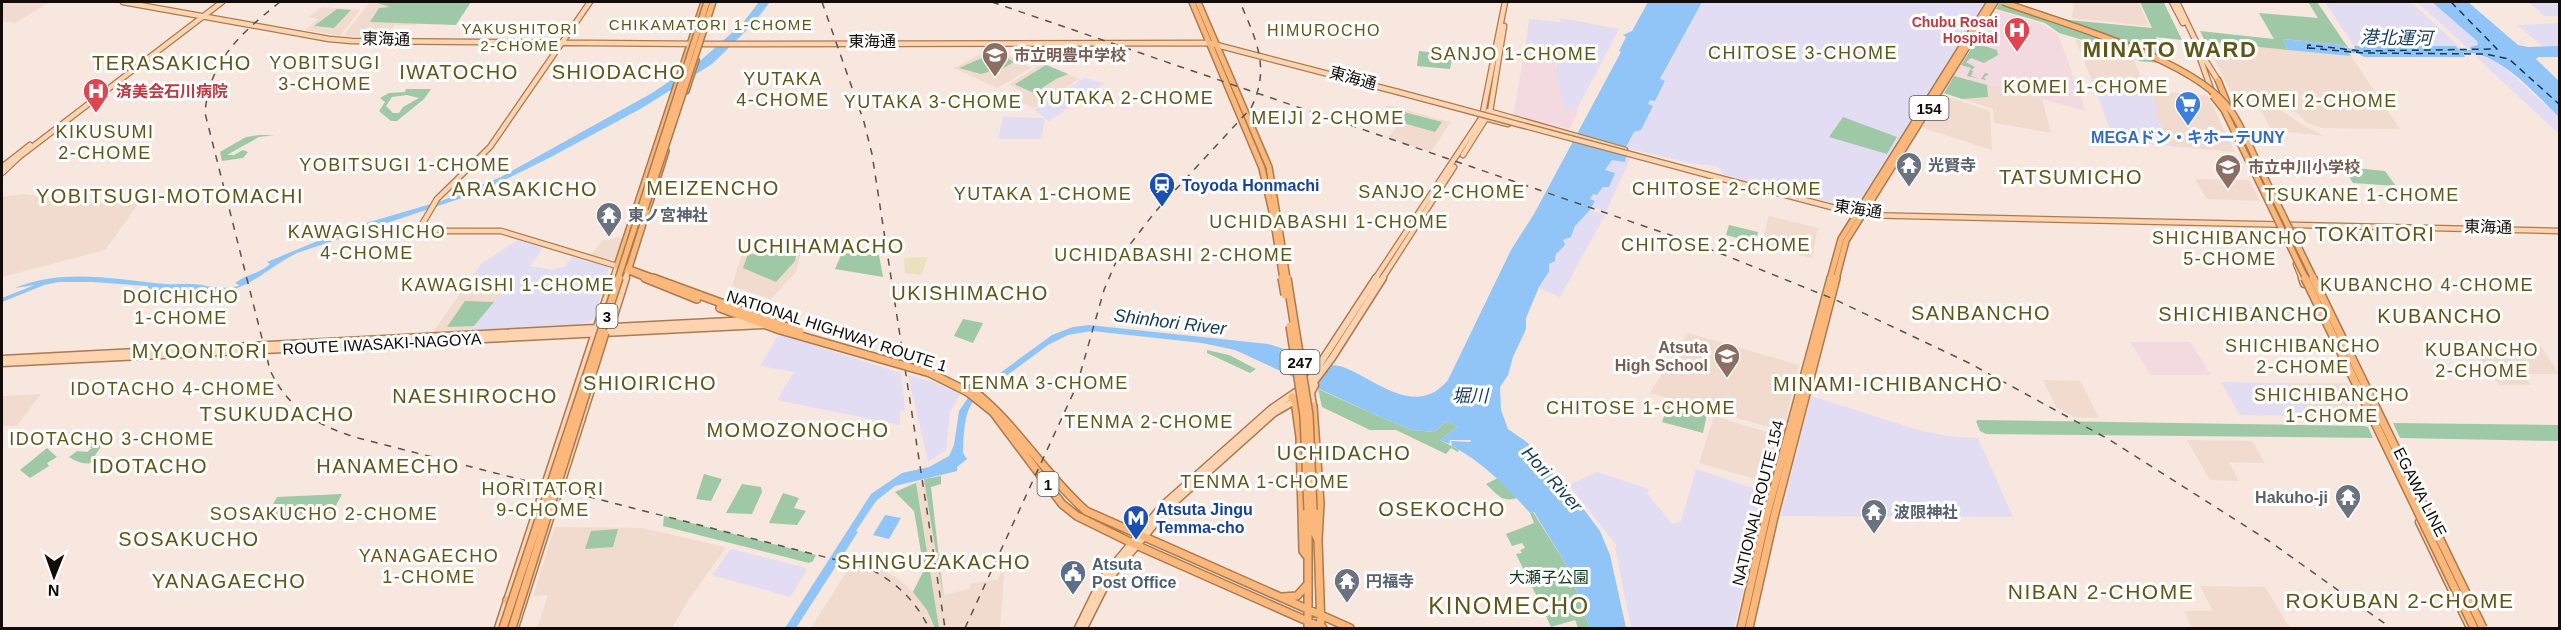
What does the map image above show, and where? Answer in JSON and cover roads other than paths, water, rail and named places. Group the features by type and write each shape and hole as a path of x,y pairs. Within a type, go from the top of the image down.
{"highway":[{"path":"618,266 690,42 710,2"},
{"path":"628,270 702,43 710,2"},
{"name":"3","path":"514,628 694,66 710,2"},
{"name":"3","path":"505,628 710,2"},
{"name":"247","path":"1192,2 1212,42"},
{"name":"247","path":"1198,2 1263,168 1275,215 1304,416 1311,510 1318,540"},
{"name":"NATIONAL ROUTE 154","path":"1749,628 1774,517 1846,241 1860,214 1990,2"},
{"path":"1997,2 2161,63 2206,90 2224,110 2324,300 2485,628"},
{"name":"NATIONAL ROUTE 154","path":"1741,628 1766,517 1835,254 1841,239 1860,214 1997,2"},
{"path":"2003,2 2164,61 2211,89 2231,111 2384,444 2389,447 2474,628"},
{"path":"660,174 656,167 660,152 686,77 694,66"},
{"path":"2218,80 2227,107 2283,230 2286,227"},
{"path":"2223,114 2238,132"},
{"name":"NATIONAL HIGHWAY ROUTE 1","path":"618,266 762,322 930,373 954,384 981,398 1010,421 1045,469 1086,511 1308,610"},
{"name":"NATIONAL HIGHWAY ROUTE 1","path":"628,270 749,320 762,322"},
{"path":"2324,300 2327,317 2370,406 2389,439 2400,452"},
{"name":"NATIONAL HIGHWAY ROUTE 1","path":"981,398 1003,423 1062,504 1077,516 1308,625 1322,628"},
{"name":"247","path":"1294,399 1300,436 1303,551 1306,555 1308,610"},
{"name":"247","path":"1313,406 1320,513 1318,540 1322,616"},
{"name":"247","path":"1306,555 1309,551 1311,510"},
{"path":"1276,595 1297,596 1304,591 1307,579"},
{"path":"505,628 513,608 507,600"},
{"path":"1308,610 1308,625"},
{"name":"1","path":"1308,610 1350,628"},
{"path":"1322,616 1322,628"}],"main road":[{"name":"東海通","path":"123,2 339,38 702,43 1212,42 1860,214 2276,224 2286,227 2559,230"},
{"name":"東海通","path":"138,2 202,15"},
{"path":"2,173 19,157 217,2"},
{"path":"2,167 222,2"},
{"path":"498,628 618,266 501,231 444,231 420,228 437,200 490,147 590,2"},
{"path":"1078,628 1095,590 1141,535 1243,440 1274,413 1310,387 1485,118 1507,2"},
{"name":"EGAWA LINE","path":"2172,2 2203,64 2213,95 2474,628"},
{"name":"EGAWA LINE","path":"2177,2 2268,180 2286,227 2400,452 2485,628"},
{"path":"1487,111 1507,120 1624,151"},
{"path":"1485,118 1507,120"},
{"name":"東海通","path":"2286,227 2559,230"},
{"path":"514,628 628,270"},
{"name":"ROUTE IWASAKI-NAGOYA","path":"2,363 749,320"},
{"name":"ROUTE IWASAKI-NAGOYA","path":"610,329 762,322"},
{"name":"ROUTE IWASAKI-NAGOYA","path":"2,358 596,330"},
{"path":"1310,387 1313,406"},
{"path":"1084,628 1098,596 1133,544"}],"water":[{"path":"759,2 770,2 752,25 712,64 642,108 480,192 297,253 250,282 230,291 215,293 187,290 183,296 149,294 151,293 147,290 148,286 58,282 44,285 2,302 2,298 35,285 15,288 52,278 108,278 165,284 197,284 220,288 238,286 235,283 266,267 270,264 267,262 349,228 441,201 501,177 652,93 701,60 742,24"},
{"name":"堀川","path":"1648,2 1702,2 1660,79 1665,81 1655,101 1650,100 1648,104 1653,106 1641,130 1634,132 1623,153 1626,156 1625,162 1612,160 1605,170 1615,173 1609,187 1603,187 1597,195 1593,194 1590,199 1595,201 1590,210 1575,226 1571,237 1563,240 1565,245 1556,254 1555,261 1549,264 1549,272 1539,287 1526,318 1526,329 1513,357 1508,375 1500,387 1501,410 1508,429 1528,443 1552,472 1556,482 1567,487 1600,531 1610,555 1626,628 1590,628 1567,566 1534,512 1530,513 1494,476 1452,446 1451,441 1470,442 1471,440 1450,440 1449,444 1440,440 1457,427 1447,421 1434,432 1412,430 1235,350 1202,343 1092,331 1068,335 1048,345 975,399 968,411 965,425 963,453 967,459 957,467 957,471 895,486 876,501 796,628 785,628 871,494 902,473 929,467 949,456 954,445 959,411 970,395 1052,335 1073,327 1089,325 1268,344 1318,363 1343,367 1396,393 1423,396 1436,391 1448,380 1511,250 1534,214 1621,52 1619,51 1626,37 1623,35 1632,31"},
{"path":"2432,2 2468,2 2518,45 2559,46 2559,57 2538,57 2536,59 2559,81 2559,117 2515,75 2489,58 2476,54 2463,53 2465,57 2364,57 2358,53 2349,53 2351,56 2288,50 2283,39 2343,45 2346,48 2355,49 2354,46 2455,46 2460,50 2471,50 2470,47 2478,45 2477,41"},
{"path":"885,515 901,518 889,539 873,535"}],"railway":[{"path":"280,2 240,37 220,63 213,78 205,113 270,370 277,384 295,405 330,428 358,438 868,568 887,579 904,593 918,609 929,628"},
{"path":"822,2 864,122 872,154 945,628"},
{"path":"992,2 1257,93"},
{"path":"1240,2 1259,54 1261,67 1257,93"},
{"path":"965,628 1077,385 1104,290 1115,264 1155,212 1251,108 1257,93"},
{"path":"1257,93 1702,246 1836,300 1969,363 2110,440 2269,541 2391,628"}],"place":[{"name":"Chubu Rosai Hospital","path":"2017,53"},
{"name":"市立明豊中学校","path":"995,78"},
{"name":"済美会石川病院","path":"96,114"},
{"name":"MEGAドン・キホーテUNY","path":"2188,127"},
{"name":"光賢寺","path":"1909,188"},
{"name":"市立中川小学校","path":"2228,190"},
{"name":"Toyoda Honmachi","path":"1162,208"},
{"name":"東ノ宮神社","path":"609,238"},
{"name":"Atsuta High School","path":"1727,379"},
{"name":"Hakuho-ji","path":"2348,520"},
{"name":"波限神社","path":"1874,535"},
{"name":"Atsuta Jingu Temma-cho","path":"1136,541"},
{"name":"Atsuta Post Office","path":"1073,596"},
{"name":"円福寺","path":"1347,604"}],"district":[{"name":"CHIKAMATORI 1-CHOME","path":"711,24"},
{"name":"HIMUROCHO","path":"1324,30"},
{"name":"YAKUSHITORI 2-CHOME","path":"520,36"},
{"name":"MINATO WARD","path":"2170,49"},
{"name":"CHITOSE 3-CHOME","path":"1803,53"},
{"name":"SANJO 1-CHOME","path":"1514,54"},
{"name":"TERASAKICHO","path":"172,63"},
{"name":"IWATOCHO","path":"459,72"},
{"name":"SHIODACHO","path":"619,72"},
{"name":"YOBITSUGI 3-CHOME","path":"325,73"},
{"name":"KOMEI 1-CHOME","path":"2086,87"},
{"name":"YUTAKA 4-CHOME","path":"783,89"},
{"name":"YUTAKA 2-CHOME","path":"1125,98"},
{"name":"KOMEI 2-CHOME","path":"2315,101"},
{"name":"YUTAKA 3-CHOME","path":"933,102"},
{"name":"MEIJI 2-CHOME","path":"1328,118"},
{"name":"KIKUSUMI 2-CHOME","path":"105,142"},
{"name":"YOBITSUGI 1-CHOME","path":"405,165"},
{"name":"TATSUMICHO","path":"2071,177"},
{"name":"MEIZENCHO","path":"713,188"},
{"name":"ARASAKICHO","path":"525,189"},
{"name":"CHITOSE 2-CHOME","path":"1727,189"},
{"name":"SANJO 2-CHOME","path":"1442,192"},
{"name":"YUTAKA 1-CHOME","path":"1043,194"},
{"name":"TSUKANE 1-CHOME","path":"2362,195"},
{"name":"YOBITSUGI-MOTOMACHI","path":"170,196"},
{"name":"UCHIDABASHI 1-CHOME","path":"1329,222"},
{"name":"TOKAITORI","path":"2375,234"},
{"name":"KAWAGISHICHO 4-CHOME","path":"367,242"},
{"name":"CHITOSE 2-CHOME","path":"1716,245"},
{"name":"UCHIHAMACHO","path":"821,246"},
{"name":"SHICHIBANCHO 5-CHOME","path":"2230,248"},
{"name":"UCHIDABASHI 2-CHOME","path":"1174,255"},
{"name":"KAWAGISHI 1-CHOME","path":"508,285"},
{"name":"KUBANCHO 4-CHOME","path":"2427,285"},
{"name":"UKISHIMACHO","path":"970,293"},
{"name":"DOICHICHO 1-CHOME","path":"181,307"},
{"name":"SANBANCHO","path":"1981,313"},
{"name":"SHICHIBANCHO","path":"2244,314"},
{"name":"KUBANCHO","path":"2440,316"},
{"name":"MYOONTORI","path":"200,351"},
{"name":"SHICHIBANCHO 2-CHOME","path":"2303,356"},
{"name":"KUBANCHO 2-CHOME","path":"2482,360"},
{"name":"SHIOIRICHO","path":"650,383"},
{"name":"TENMA 3-CHOME","path":"1044,383"},
{"name":"MINAMI-ICHIBANCHO","path":"1888,384"},
{"name":"IDOTACHO 4-CHOME","path":"173,389"},
{"name":"NAESHIROCHO","path":"475,396"},
{"name":"SHICHIBANCHO 1-CHOME","path":"2332,405"},
{"name":"CHITOSE 1-CHOME","path":"1641,408"},
{"name":"TSUKUDACHO","path":"277,414"},
{"name":"TENMA 2-CHOME","path":"1149,422"},
{"name":"MOMOZONOCHO","path":"798,430"},
{"name":"IDOTACHO 3-CHOME","path":"112,439"},
{"name":"UCHIDACHO","path":"1344,453"},
{"name":"IDOTACHO","path":"150,466"},
{"name":"HANAMECHO","path":"388,466"},
{"name":"TENMA 1-CHOME","path":"1265,482"},
{"name":"HORITATORI 9-CHOME","path":"543,499"},
{"name":"OSEKOCHO","path":"1442,509"},
{"name":"SOSAKUCHO 2-CHOME","path":"324,514"},
{"name":"SOSAKUCHO","path":"189,539"},
{"name":"SHINGUZAKACHO","path":"934,562"},
{"name":"YANAGAECHO 1-CHOME","path":"429,566"},
{"name":"YANAGAECHO","path":"229,581"},
{"name":"NIBAN 2-CHOME","path":"2101,591"},
{"name":"ROKUBAN 2-CHOME","path":"2400,600"},
{"name":"KINOMECHO","path":"1509,605"}],"water label":[{"name":"港北運河","path":"2396,38"},
{"name":"Shinhori River","path":"1170,322"},
{"name":"Hori River","path":"1552,479"}],"park label":[{"name":"大瀬子公園","path":"1549,577"}]}
